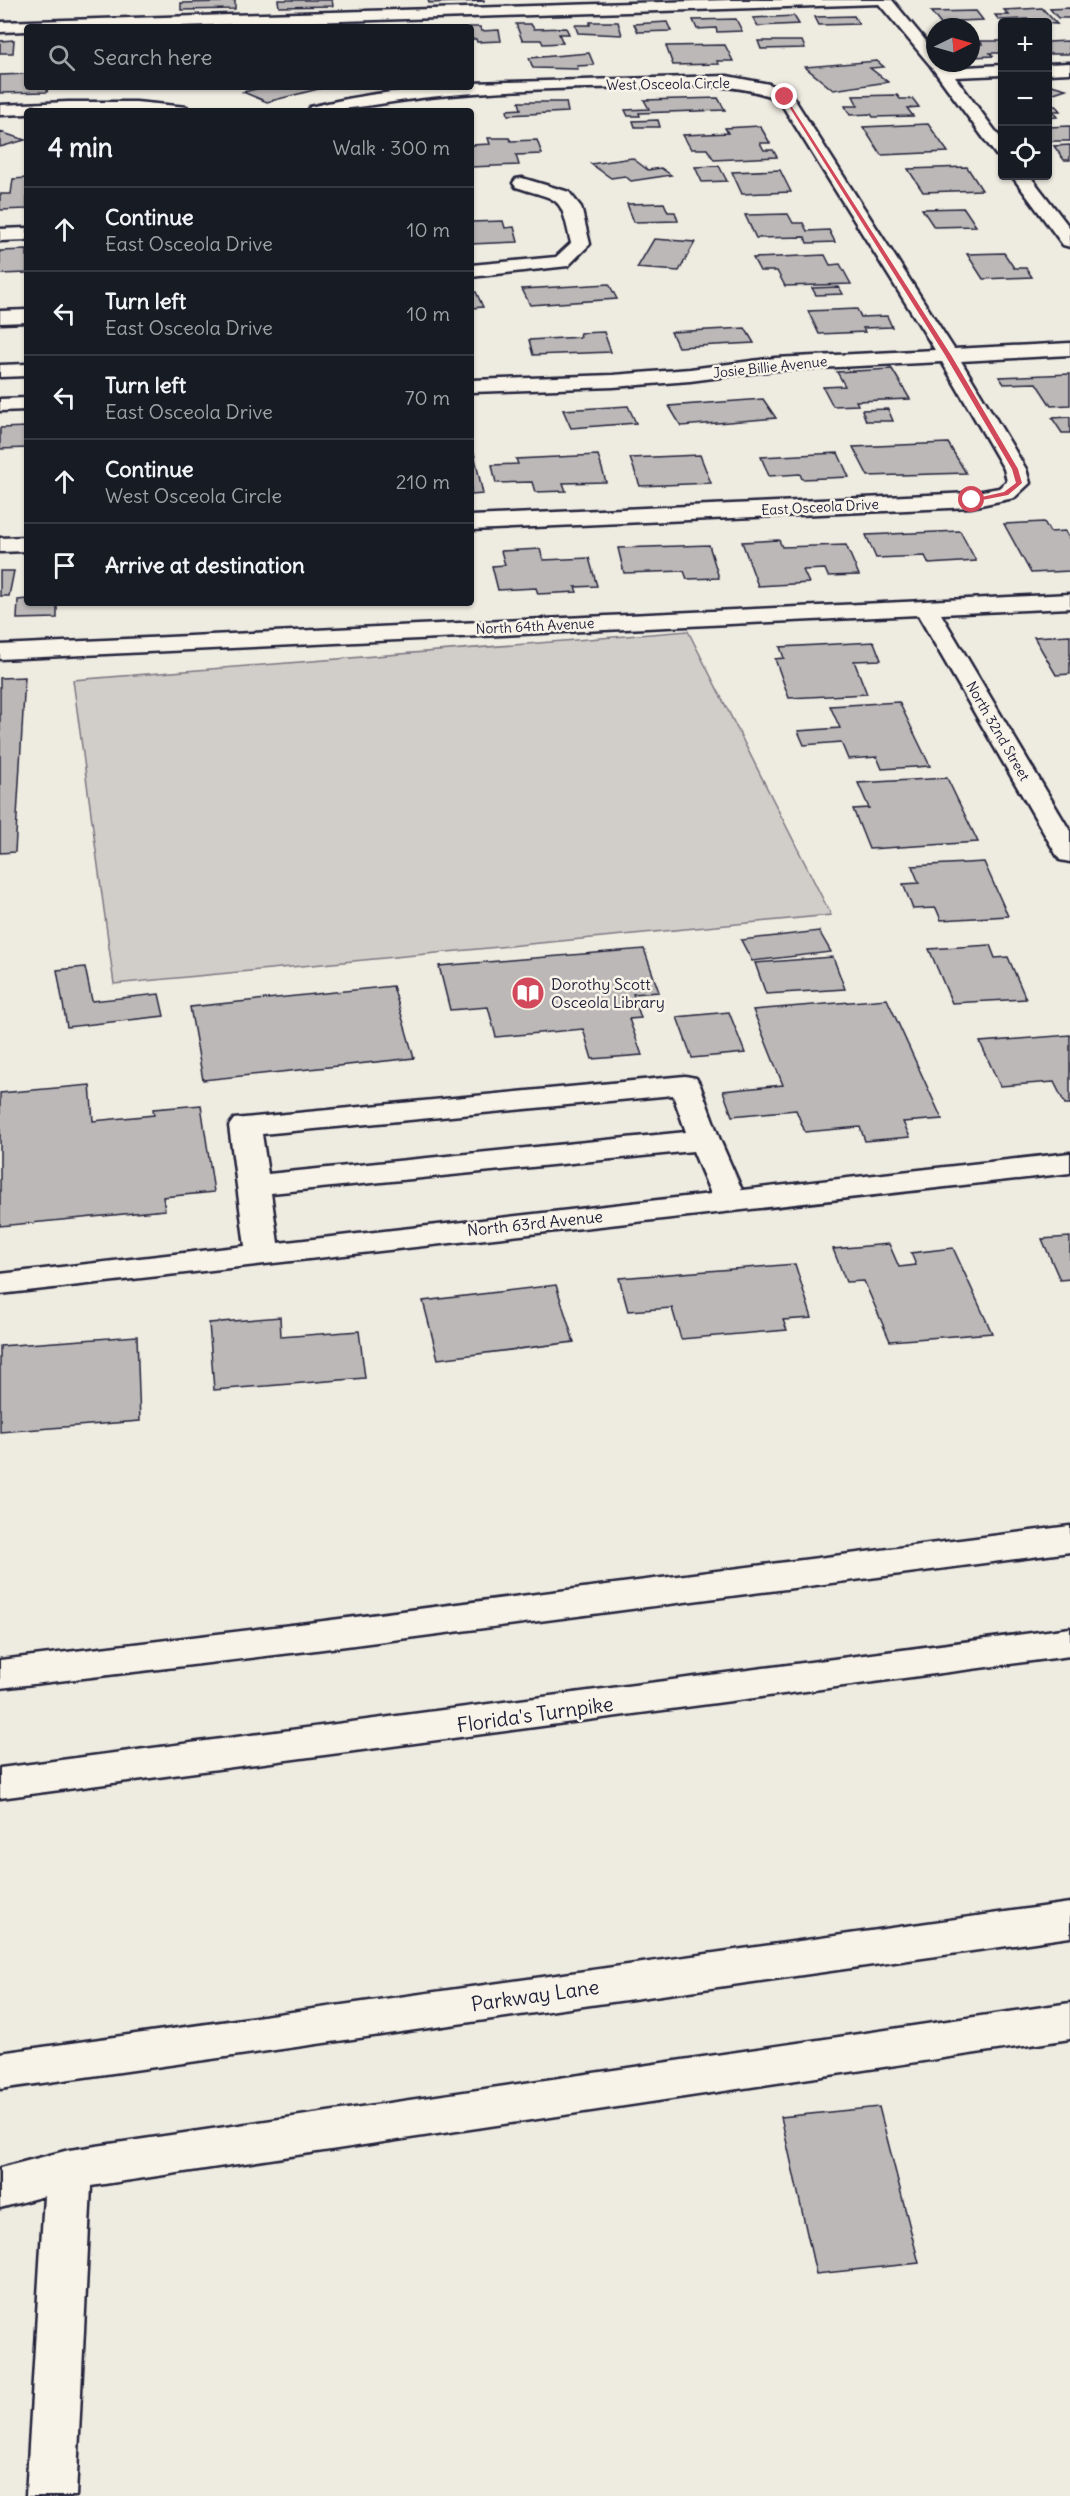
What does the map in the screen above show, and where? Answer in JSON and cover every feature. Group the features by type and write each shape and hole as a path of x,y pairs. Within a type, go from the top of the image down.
{"main road":[{"path":"37,24 124,17 380,7 876,0"},
{"path":"884,0 926,51"},
{"path":"0,27 24,25"},
{"path":"1052,69 1070,68"},
{"path":"980,69 998,70"},
{"path":"943,72 998,146"},
{"name":"West Osceola Circle","path":"474,88 727,81 763,87 785,97 948,355"},
{"name":"West Osceola Circle","path":"331,108 392,96 449,90"},
{"path":"60,108 161,108"},
{"path":"0,110 24,109"},
{"path":"1024,180 1070,241"},
{"path":"474,271 561,262 581,244 572,207 563,196 522,183"},
{"path":"0,235 24,234"},
{"path":"0,317 24,316"},
{"name":"Josie Billie Avenue","path":"474,386 613,381 690,375 775,364 1070,350"},
{"name":"East Osceola Drive","path":"474,523 972,500 1006,493 1019,483 1015,469 948,355"},
{"path":"0,370 24,370"},
{"path":"0,405 24,404"},
{"path":"0,545 24,544"},
{"name":"North 64th Avenue","path":"0,652 1070,601"},
{"name":"North 32nd Street","path":"925,607 1070,855"},
{"path":"263,1254 245,1126 685,1085 730,1201"},
{"path":"254,1185 705,1140"},
{"name":"North 63rd Avenue","path":"0,1284 1070,1163"},
{"path":"0,1674 308,1637 1070,1539"},
{"name":"Florida's Turnpike","path":"0,1783 331,1742 1070,1642"},
{"name":"Parkway Lane","path":"0,2071 1070,1920"},
{"path":"0,2188 69,2170 1070,2021"},
{"path":"51,2496 69,2170"}],"shaded area":[{"path":"688,631 831,915 114,984 73,680"}],"building":[{"path":"221,0 235,0 235,9 181,10 181,3 221,2"},
{"path":"278,0 332,0 333,6 279,7"},
{"path":"428,0 484,0 484,1 429,3"},
{"path":"1042,8 1051,18 998,19 995,15 1009,15 1004,10"},
{"path":"1070,8 1070,18 1058,18 1050,9"},
{"path":"976,11 983,20 980,18 936,18 931,12"},
{"path":"794,16 799,24 758,26 753,18"},
{"path":"854,16 859,24 819,25 815,17"},
{"path":"736,19 742,31 717,32 716,28 697,29 693,20"},
{"path":"590,22 618,22 622,35 578,33 575,25 590,25"},
{"path":"667,22 671,31 638,32 634,24"},
{"path":"516,24 531,24 534,29 566,28 569,34 559,34 563,43 543,44 541,40 522,40"},
{"path":"474,27 480,27 481,31 499,30 501,41 477,42 474,39"},
{"path":"14,40 13,53 0,53 0,41"},
{"path":"758,41 802,41 805,48 761,49"},
{"path":"980,41 998,41 998,53 990,53 993,56 980,57 980,44 982,44"},
{"path":"1068,41 1070,54 1052,54 1052,42"},
{"path":"725,45 733,61 717,61 719,64 673,65 666,46"},
{"path":"589,53 594,65 577,66 578,69 533,68 529,58"},
{"path":"877,61 884,67 870,68 888,82 833,90 805,67"},
{"path":"24,74 24,90 47,90 47,92 0,93 0,75"},
{"path":"1052,85 1066,89 1052,94"},
{"path":"252,90 314,90 267,102 243,92"},
{"path":"897,95 900,99 913,99 919,107 907,108 913,116 850,115 845,106 858,106 853,96"},
{"path":"718,98 725,110 639,113 640,116 628,116 625,110 649,109 644,100"},
{"path":"519,102 566,102 568,112 508,115 507,110 521,109"},
{"path":"1052,106 1056,106 1060,111 1052,111"},
{"path":"658,120 660,127 635,127 633,121"},
{"path":"928,124 948,152 881,155 863,127"},
{"path":"760,126 770,143 760,143 764,150 773,150 777,157 714,160 707,149 691,149 683,135 728,133 725,128"},
{"path":"1070,126 1070,141 1052,141 1052,127"},
{"path":"0,132 24,140 24,140 0,147"},
{"path":"488,138 509,138 511,141 537,140 542,154 516,155 519,165 474,167 474,145 490,144"},
{"path":"1070,145 1070,160 1064,160 1054,146"},
{"path":"632,158 648,170 661,168 671,175 631,181 625,176 611,178 591,164"},
{"path":"719,166 727,181 702,182 695,167"},
{"path":"967,167 982,190 923,192 908,169"},
{"path":"780,170 791,192 742,194 732,172"},
{"path":"24,178 24,209 0,210 0,194 11,194 13,179"},
{"path":"664,203 668,212 675,212 678,221 634,222 627,204"},
{"path":"964,208 976,226 934,227 922,209"},
{"path":"788,214 793,223 803,223 807,231 829,230 835,242 807,243 805,237 756,238 745,215"},
{"path":"503,221 505,228 514,227 518,242 474,244 474,222"},
{"path":"654,239 695,242 679,271 637,268"},
{"path":"24,250 24,273 0,274 0,251"},
{"path":"1004,253 1014,268 1026,268 1032,277 983,279 967,254"},
{"path":"825,255 830,265 840,264 851,284 785,286 777,271 760,271 753,258"},
{"path":"609,284 617,299 530,305 522,289"},
{"path":"839,287 843,294 816,295 812,288"},
{"path":"474,292 476,292 483,307 474,308"},
{"path":"857,309 861,317 887,316 892,327 863,328 865,332 819,334 808,311"},
{"path":"745,328 754,343 678,347 671,332"},
{"path":"604,332 611,352 533,355 529,340 581,337 580,333"},
{"path":"892,369 910,399 856,401 858,405 833,406 823,387 845,386 837,372"},
{"path":"1070,374 1070,405 1051,406 1036,383 1004,384 999,377"},
{"path":"763,399 776,418 681,426 669,406"},
{"path":"628,406 636,423 571,428 563,410"},
{"path":"888,409 893,421 866,421 862,410"},
{"path":"1070,417 1070,433 1062,433 1052,418"},
{"path":"24,427 24,448 0,449 0,428"},
{"path":"948,443 966,473 868,476 853,447"},
{"path":"474,453 483,494 474,495"},
{"path":"838,453 849,477 802,479 800,474 769,476 761,457"},
{"path":"598,455 606,482 563,483 566,491 535,492 532,482 496,483 492,465 518,464 516,459"},
{"path":"700,455 711,483 640,486 630,458"},
{"path":"1044,522 1050,532 1065,531 1070,540 1070,571 1031,573 1004,524"},
{"path":"960,531 976,561 929,564 925,556 876,558 866,535"},
{"path":"779,540 782,547 846,545 859,575 828,576 825,569 803,570 809,583 758,586 742,542"},
{"path":"709,545 719,578 687,579 684,571 624,573 618,548"},
{"path":"540,549 543,560 589,558 597,586 575,587 577,592 538,594 536,588 498,590 492,566 505,565 501,551"},
{"path":"0,571 14,571 9,596 0,596"},
{"path":"24,599 24,606 57,606 57,618 17,619 18,600"},
{"path":"1070,635 1070,674 1056,675 1034,637"},
{"path":"874,642 881,660 854,661 867,694 789,698 775,659 784,658 780,647"},
{"path":"25,677 15,852 0,853 0,678"},
{"path":"899,702 930,766 882,769 877,757 848,759 841,742 804,745 798,731 840,728 830,706"},
{"path":"947,778 978,842 869,849 853,809 869,808 858,783"},
{"path":"984,862 1008,916 941,920 936,908 913,909 903,884 919,883 912,866"},
{"path":"819,931 831,952 752,961 741,940"},
{"path":"990,945 995,958 1008,957 1026,999 952,1003 929,949"},
{"path":"644,949 659,992 633,994 641,1018 629,1019 642,1055 592,1059 583,1029 496,1037 488,1007 450,1010 439,966"},
{"path":"833,957 845,989 766,994 755,963"},
{"path":"85,967 92,1001 159,994 164,1016 67,1027 57,970"},
{"path":"393,986 414,1058 203,1080 190,1007"},
{"path":"887,999 942,1119 903,1122 910,1137 865,1141 860,1127 805,1132 796,1110 732,1116 723,1091 783,1085 753,1010"},
{"path":"729,1012 745,1053 692,1058 677,1017"},
{"path":"1070,1035 1070,1104 1065,1104 1054,1082 1000,1086 980,1042"},
{"path":"90,1085 93,1121 154,1115 153,1109 201,1105 214,1192 163,1197 165,1210 0,1226 0,1093"},
{"path":"1070,1237 1070,1279 1060,1280 1042,1239"},
{"path":"889,1244 899,1267 916,1265 911,1253 953,1248 992,1333 890,1341 864,1281 846,1282 833,1249"},
{"path":"795,1264 812,1318 783,1320 787,1330 681,1339 672,1308 628,1311 619,1278"},
{"path":"556,1285 574,1342 438,1359 423,1301"},
{"path":"280,1317 281,1337 359,1331 365,1378 214,1390 209,1323"},
{"path":"137,1336 140,1421 0,1432 0,1346"},
{"path":"879,2107 919,2263 816,2274 781,2117"}],"place":[{"name":"Dorothy Scott Osceola Library","path":"528,993"}],"route":[{"path":"785,97 948,355 1015,469 1019,483 1006,493 972,500"}]}
